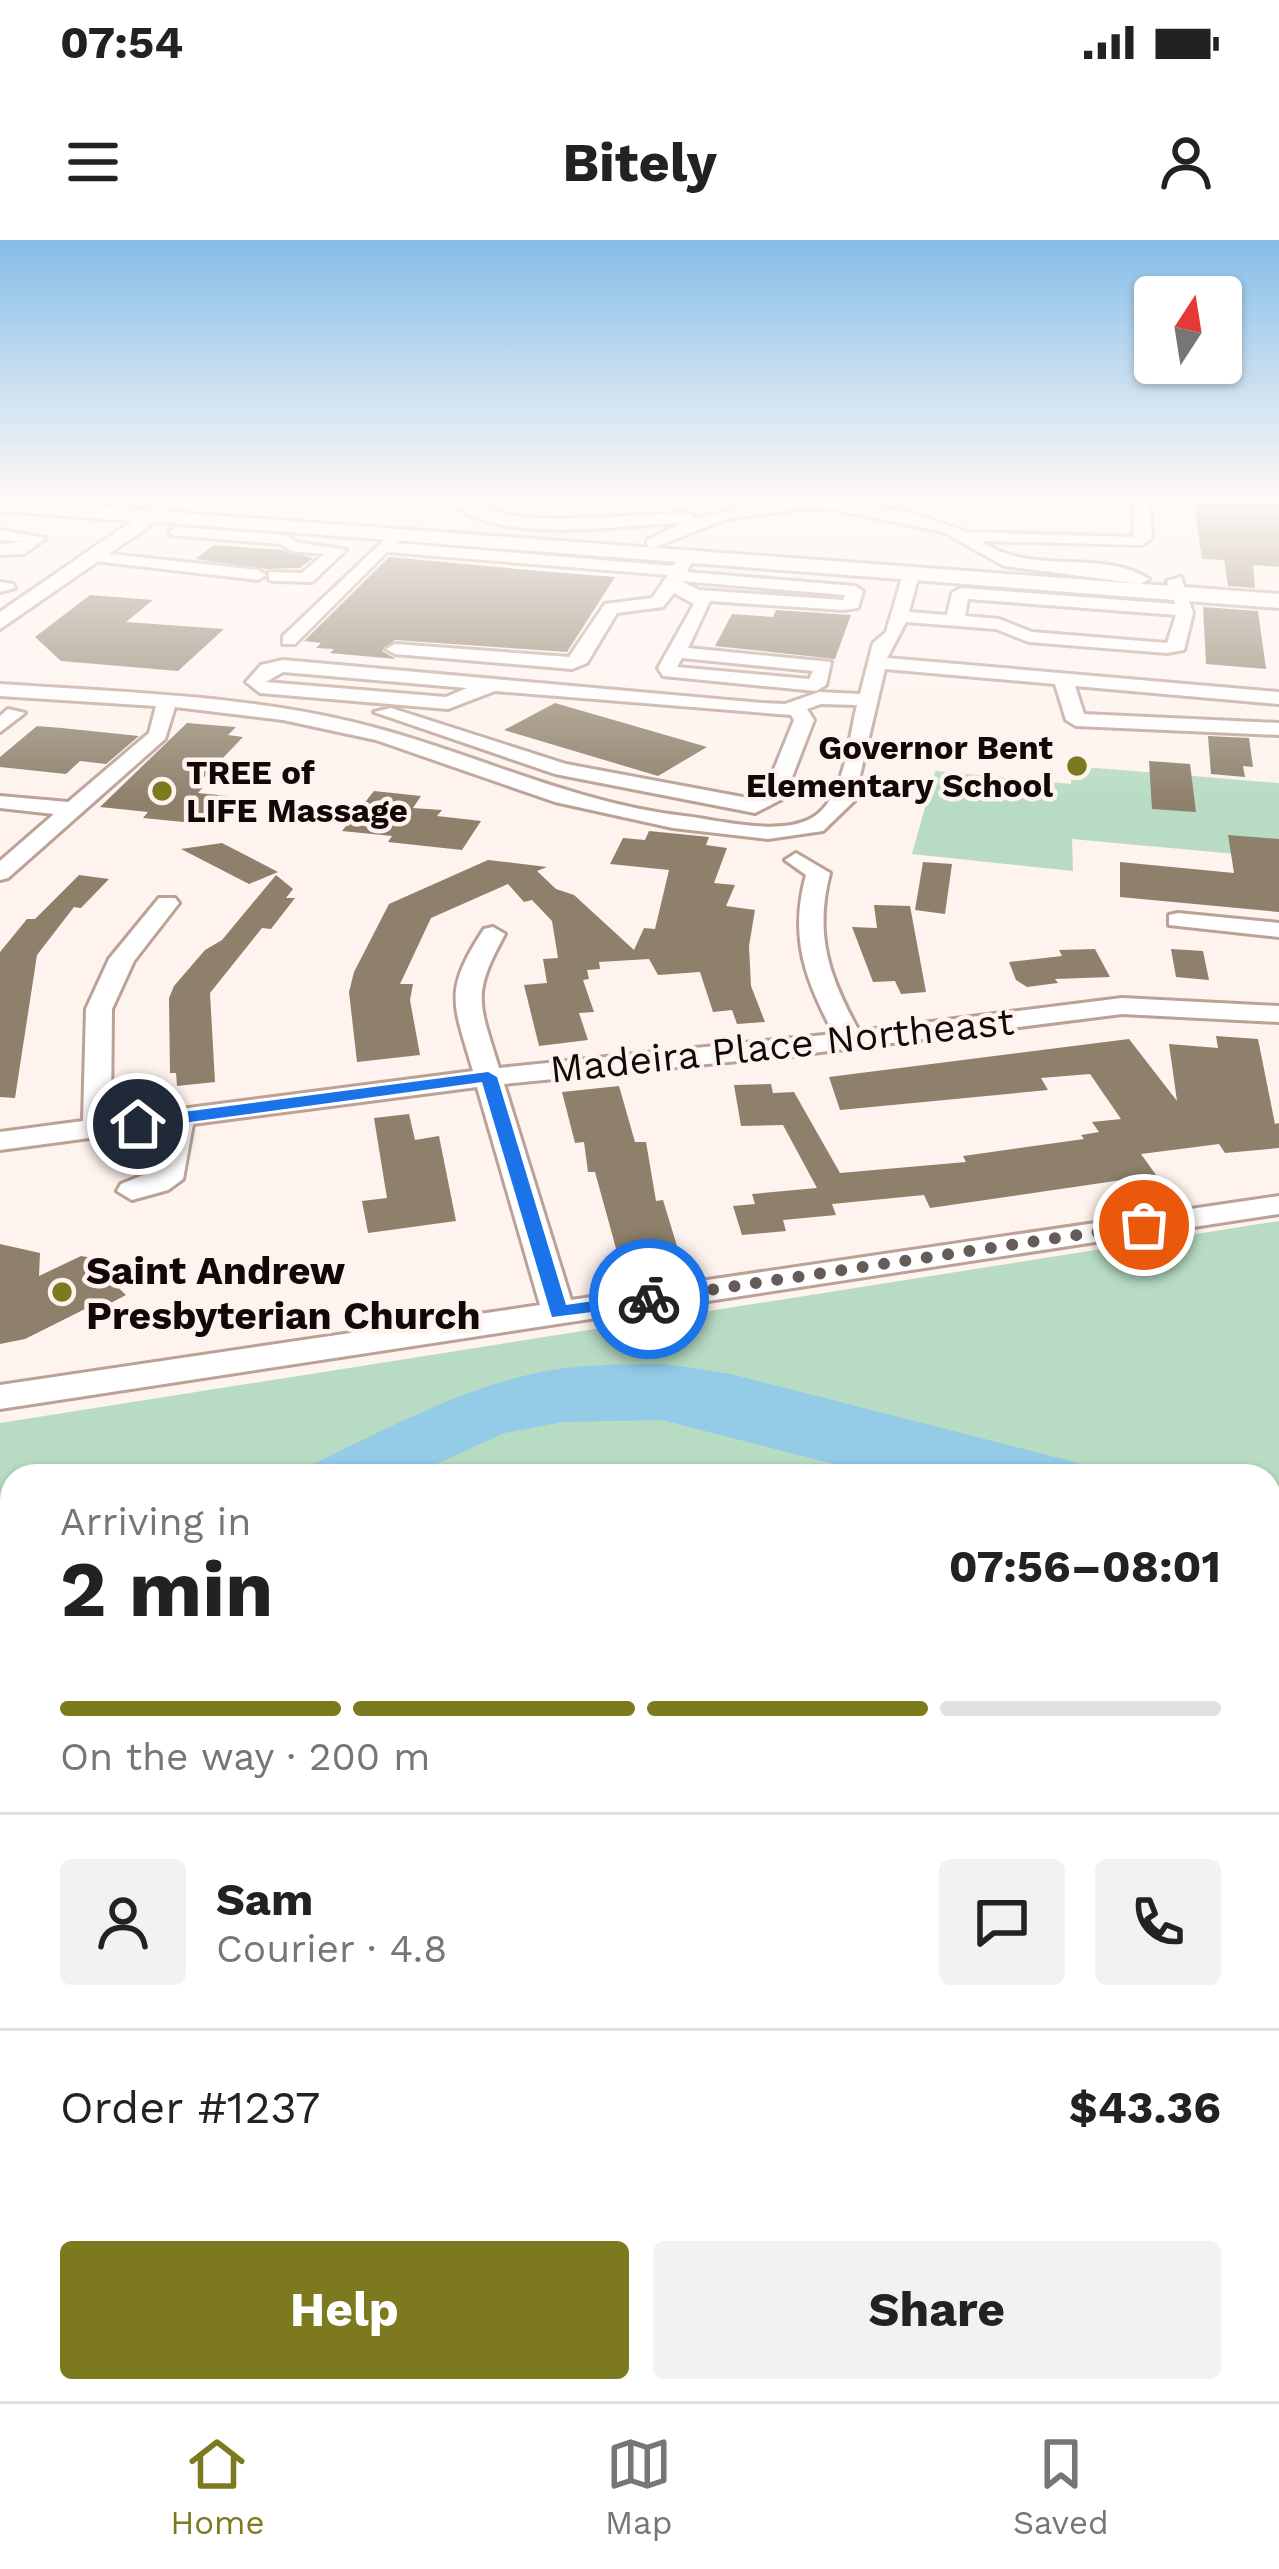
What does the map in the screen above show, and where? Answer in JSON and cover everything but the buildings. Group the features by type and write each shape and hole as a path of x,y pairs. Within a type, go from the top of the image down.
{"main road":[{"path":"0,622 31,600"}],"street":[{"path":"289,640 330,600"},
{"path":"395,649 572,663 580,659 611,608 659,600"},
{"path":"700,600 703,604 670,672 868,700"},
{"path":"768,600 843,605 853,600"},
{"path":"0,690 237,706 381,735 527,785 673,821 768,832 815,826 843,801 882,643 894,635 904,600"},
{"path":"955,620 959,600"},
{"path":"999,625 1003,600"},
{"path":"1048,638 1053,600 1142,607 1165,600"},
{"path":"899,616 999,625 1029,637 1178,646 1181,600"},
{"path":"1096,604 1096,642"},
{"path":"1142,607 1143,646"},
{"path":"878,663 1279,698"},
{"path":"448,703 260,687 255,682 268,669 283,666 762,710 796,707 818,692"},
{"path":"1063,680 1076,720 1279,729"},
{"path":"427,724 448,703 492,685"},
{"path":"326,693 557,768 755,806 772,798 789,758 804,720 796,707"},
{"path":"0,873 158,735 167,702"},
{"path":"527,785 557,768"},
{"path":"0,802 62,815"},
{"path":"0,815 62,815"},
{"path":"0,849 29,845"},
{"path":"796,860 818,872 806,909 806,936 817,980 850,1040"},
{"path":"97,1129 99,1009 122,959 167,903"},
{"path":"1178,920 1279,930"},
{"path":"493,934 469,976 466,1004 559,1313"},
{"name":"Madeira Place Northeast","path":"0,1141 488,1077 1122,1006 1199,1006 1279,1014"},
{"path":"133,1191 157,1184 172,1173 180,1118"},
{"path":"0,1396 1279,1204"}],"green space":[{"path":"1072,766 1279,783 1279,858 1072,839 1073,871 912,854 935,771 1071,784"},
{"path":"1279,1221 1279,1464 0,1464 0,1423"}],"water":[{"path":"616,1364 665,1364 731,1374 1082,1464 833,1464 662,1420 564,1422 504,1433 437,1464 312,1464 440,1404 504,1381"}],"way so far":[{"path":"649,1299 1144,1225"}],"place":[{"name":"Governor Bent Elementary School","path":"1077,766"},
{"name":"TREE of LIFE Massage","path":"162,791"},
{"name":"Saint Andrew Presbyterian Church","path":"62,1292"}],"route":[{"path":"138,1124 488,1077 559,1313 649,1299"}]}
